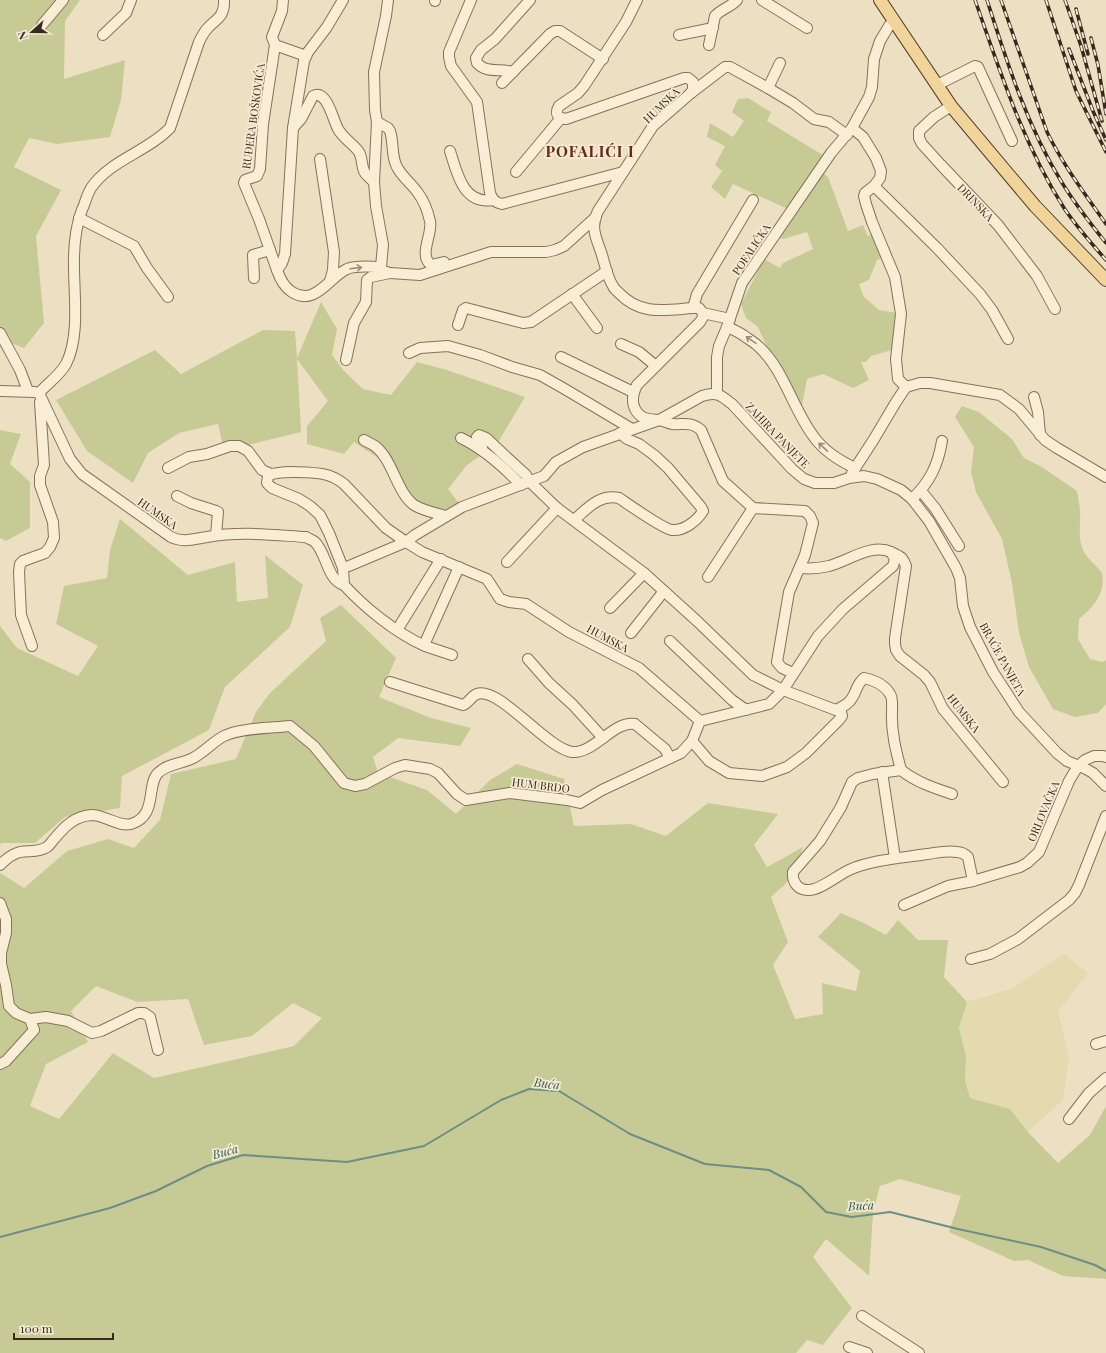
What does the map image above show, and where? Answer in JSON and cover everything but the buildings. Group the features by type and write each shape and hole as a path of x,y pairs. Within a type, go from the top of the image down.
{"main road":[{"path":"880,0 951,106 1035,206 1106,280"}],"street":[{"path":"42,25 63,0"},
{"path":"103,35 126,13 131,0"},
{"path":"32,646 20,615 19,572 20,564 23,561 45,553 50,547 54,538 53,522 40,485 40,476 44,465 39,394 66,364 73,338 75,325 74,257 79,218 90,189 99,178 110,168 161,138 170,128 199,42 206,30 221,14 224,8 224,0"},
{"path":"283,0 282,11 272,37 275,46 306,56"},
{"path":"277,270 282,263 285,254 293,128 306,56 330,22 343,0"},
{"path":"388,0 385,23 374,72 375,110 377,122 374,182 376,206 383,245 381,267 383,271 416,275 425,274 460,261 496,251 546,252 555,250 564,246 596,217"},
{"path":"471,0 449,52 449,57 451,66 477,102 490,193 493,200 502,204 623,172"},
{"path":"513,72 483,68 477,63 476,58 481,50 495,39 530,0"},
{"path":"516,172 561,118 557,112 559,106 578,93 584,86 626,22 637,0"},
{"path":"709,45 714,18 717,14 737,0"},
{"path":"762,0 807,28"},
{"name":"POFALIĆKA","path":"717,394 717,357 742,282 831,153 849,131 869,97 872,87 874,59 880,41 889,26 894,22"},
{"path":"679,35 713,28"},
{"path":"502,83 550,34 555,31 560,31 602,59"},
{"name":"RUĐERA BOŠKOVIĆA","path":"275,46 259,173 257,176 245,180 244,183 281,279 286,288 298,296 309,295 319,292 330,281 348,269 359,267 381,267"},
{"path":"768,88 780,63"},
{"path":"691,93 727,66 793,103 814,119 829,122 863,137 876,158 881,171 880,178 874,186 865,193 864,196 872,222 895,277 901,314 896,359 898,379 906,387"},
{"path":"937,85 975,66 978,67 1012,141"},
{"name":"HUMSKA","path":"561,118 566,119 684,78 688,78 693,82 693,89 691,93 653,126 596,217"},
{"path":"293,128 301,119 313,96 317,94 321,96 326,101 338,129 358,152 364,172 374,182"},
{"name":"DRINSKA","path":"951,106 925,124 919,131 919,138 922,144 998,225 1037,276 1055,309"},
{"path":"377,122 388,128 390,131 393,156 397,168 419,193 425,205 431,226 426,258 432,265 449,261 460,261"},
{"path":"450,151 464,188 479,200 485,202 493,200"},
{"path":"320,159 334,252 333,270 330,281"},
{"path":"874,186 937,248 980,294 992,310 1008,339"},
{"path":"693,308 697,294 753,200"},
{"path":"596,217 594,223 595,233 607,271 613,286 623,298 642,309 657,311 699,308 703,312 728,323 759,346 772,362 814,438 826,450 842,462 855,468"},
{"path":"79,218 134,246 147,268 168,297"},
{"path":"254,278 253,255 270,250"},
{"path":"458,325 463,310 466,308 523,323 531,322 607,271"},
{"path":"346,360 354,323 366,302 367,280 371,277 390,273"},
{"path":"572,294 597,328"},
{"path":"703,312 703,318 700,322 637,385 633,392 633,405 637,412 644,418 672,424 690,424 697,426 702,430 723,481 753,508 806,511 810,516 813,523 801,568 789,592 777,662 782,668 793,673"},
{"path":"0,333 20,370 28,391"},
{"path":"621,344 639,352 656,366"},
{"path":"409,353 420,348 448,346 540,375 632,429"},
{"path":"561,357 633,392"},
{"path":"849,478 906,387 920,383 930,383 1000,395 1019,409 1045,440 1106,477"},
{"path":"0,391 28,391 39,394"},
{"name":"HUMSKA","path":"39,394 70,459 82,474 171,537 178,541 185,541 242,533 306,538 315,542 322,552 335,580 344,585 364,606 397,630 424,645 452,655"},
{"path":"349,566 406,542 446,516 473,502 544,476 556,462 583,447 659,420 702,396 717,394"},
{"name":"ZAHIRA PANJETE","path":"717,394 733,405 792,469 804,478 815,483 822,484 834,483 849,478 864,476 878,479 901,490 912,499"},
{"path":"1034,397 1038,412 1040,435"},
{"path":"574,520 594,502 612,496 619,498 662,526 672,530 691,524 703,512 701,507 668,468 639,444 627,439 620,433"},
{"path":"482,450 477,437 479,435 486,438 526,475 525,483"},
{"path":"461,438 476,445 508,471 644,573 697,620 753,675 783,690 841,712 842,716 840,720 806,753 788,767 762,776 729,773 709,761 692,742"},
{"path":"364,440 375,446 384,456 405,495 413,504 425,510 446,516"},
{"path":"912,499 921,491 932,475 939,456 942,441"},
{"path":"168,468 189,457 207,454 230,446 239,446 248,451 262,470 270,474 266,479 267,483 272,488 299,499 320,515 330,533 343,568 344,585"},
{"name":"HUMSKA","path":"270,474 310,472 336,478 344,484 386,528 406,542 422,552 487,579 500,599 509,602 526,604 569,632 639,668 700,721"},
{"path":"921,491 935,508 959,546"},
{"path":"177,496 191,503 218,512 216,536"},
{"name":"BRAĆE PANJETA","path":"912,499 929,521 956,568 960,578 963,606 970,627 993,672 1019,712 1046,742 1067,761 1078,766"},
{"path":"507,562 557,508"},
{"path":"708,577 753,508"},
{"path":"700,721 769,704 783,690 818,636 842,609 892,566 895,560 891,552 887,550 868,551 828,566 809,569 801,568"},
{"name":"HUMSKA","path":"891,552 900,555 906,566 895,638 896,650 900,656 924,675 930,682 943,708 1003,782"},
{"path":"397,630 441,560"},
{"path":"424,645 459,567"},
{"path":"610,608 644,573"},
{"name":"HUMSKA","path":"631,633 664,591"},
{"path":"670,641 732,700 746,710"},
{"path":"528,659 549,683 573,705 603,738"},
{"path":"836,710 847,704 852,699 858,683 864,678 881,685 890,694 892,704 892,737 901,770 910,777 924,784 952,794"},
{"path":"390,682 463,706 478,693 498,699 556,745 571,752 585,749 622,726 629,723 635,724 666,749 670,758"},
{"name":"HUM BRDO","path":"0,865 11,855 20,852 35,852 46,847 68,823 82,816 94,815 124,824 131,824 146,812 152,799 154,781 159,772 167,767 192,759 225,736 241,732 290,726 314,746 344,783 355,786 365,784 395,768 405,765 430,769 438,773 457,794 466,800 510,793 580,803 602,790 682,753 692,742 700,721"},
{"path":"1106,757 1094,756 1085,760 1078,766 1093,774 1106,786"},
{"name":"ORLOVAČKA","path":"904,905 948,886 973,881 1020,867 1035,857 1044,842 1069,781 1078,766"},
{"path":"901,770 882,772 858,778 852,782 841,807 820,840 793,872 792,878 796,885 801,889 809,891 850,870 888,859 947,852 958,852 968,857 973,881"},
{"path":"882,772 895,858"},
{"path":"971,959 990,954 1018,939 1069,900 1080,885 1106,816"},
{"path":"0,903 6,919 6,933 1,953 1,964 9,1006 16,1013 30,1019 46,1017 68,1021 92,1032 101,1031 138,1013 144,1013 150,1017 158,1050"},
{"path":"0,1064 6,1061 34,1030 30,1019"},
{"path":"1069,1119 1089,1093 1106,1078"},
{"path":"862,1316 919,1353"},
{"path":"849,1347 867,1353"}],"shaded area":[{"path":"1064,954 1088,973 1058,1012 1069,1058 1063,1100 1028,1132 1010,1109 970,1098 965,1080 966,1056 959,1028 967,1002 1013,988"}],"green space":[{"path":"0,0 80,0 65,21 64,79 125,60 121,100 110,137 57,144 29,138 14,167 61,190 36,236 44,323 24,348 0,339"},
{"path":"748,98 771,112 767,121 826,157 790,210 733,184 725,199 711,187 722,171 715,165 725,146 707,137 710,123 733,137 744,121 732,112 738,99"},
{"path":"822,172 828,177 848,231 863,225 868,236 873,234 885,257 877,260 869,280 859,284 864,297 879,310 898,313 897,329 892,350 871,356 866,362 861,362 869,380 853,388 823,374 807,379 802,405 769,352 758,327 746,318 741,304 764,259 780,268 783,263 813,249 807,232 783,239 776,237"},
{"path":"321,302 337,329 332,355 344,371 363,389 391,395 417,362 447,370 525,397 497,444 467,465 448,489 462,507 455,511 435,513 405,495 390,466 354,442 344,454 307,444 307,426 328,401 297,359 301,432 224,451 218,424 179,433 148,453 133,483 87,451 56,400 155,350 181,374 263,330 295,331 297,358"},
{"path":"962,406 979,412 1012,439 1024,458 1042,467 1077,491 1080,509 1080,537 1082,547 1086,555 1102,573 1103,580 1097,599 1089,610 1079,619 1078,639 1090,659 1102,662 1106,660 1106,704 1098,713 1075,717 1053,709 1029,667 1019,633 1012,583 1002,539 976,492 971,472 974,447 955,417"},
{"path":"0,430 21,434 10,464 30,482 30,528 6,541 0,538"},
{"path":"120,519 188,575 235,562 237,602 268,598 265,555 303,585 290,627 225,687 209,730 122,776 120,808 65,817 35,843 0,844 0,626 17,648 78,676 98,646 56,624 64,586 107,578 110,550"},
{"path":"341,605 396,658 379,697 431,718 471,728 460,746 398,738 373,757 378,773 427,790 456,814 490,780 517,764 564,779 574,826 631,824 666,836 708,803 778,814 754,845 767,867 803,847 793,877 771,897 788,942 773,965 795,1019 823,1014 822,983 856,991 860,971 818,937 841,913 886,935 898,920 918,940 948,940 944,977 967,1002 959,1028 966,1056 965,1080 970,1098 1010,1109 1028,1132 1058,1163 1090,1135 1106,1106 1106,1279 1063,1276 1028,1260 1014,1261 949,1232 961,1196 900,1179 880,1186 873,1213 869,1276 826,1239 813,1257 852,1308 823,1345 807,1340 796,1353 0,1353 0,873 24,888 67,851 108,839 134,848 160,820 171,774 236,759 256,712 270,693 326,641 320,618","holes":["96,986 137,1002 188,999 204,1045 252,1036 293,1003 322,1018 294,1046 154,1078 113,1053 59,1119 30,1106 46,1064 88,1042 71,1011"]}],"waterway":[{"name":"Buća","path":"0,1237 110,1208 156,1191 207,1166 243,1155 347,1162 424,1146 501,1100 529,1089 559,1091 630,1134 705,1164 769,1170 801,1187 826,1212 852,1217 890,1212 958,1229 1041,1247 1095,1265 1106,1271"}],"railway":[{"path":"975,0 1024,133 1049,184 1064,208 1106,260"},
{"path":"987,0 1010,70 1038,138 1066,189 1082,213 1106,243"},
{"path":"1001,0 1047,132 1067,168 1106,224"},
{"path":"1046,0 1076,91 1106,152"},
{"path":"1065,0 1081,46 1102,121"},
{"path":"1076,9 1088,54"},
{"path":"1091,38 1098,65 1106,114"},
{"path":"1069,49 1106,140"}],"district":[{"name":"POFALIĆI I","path":"590,151"}]}
